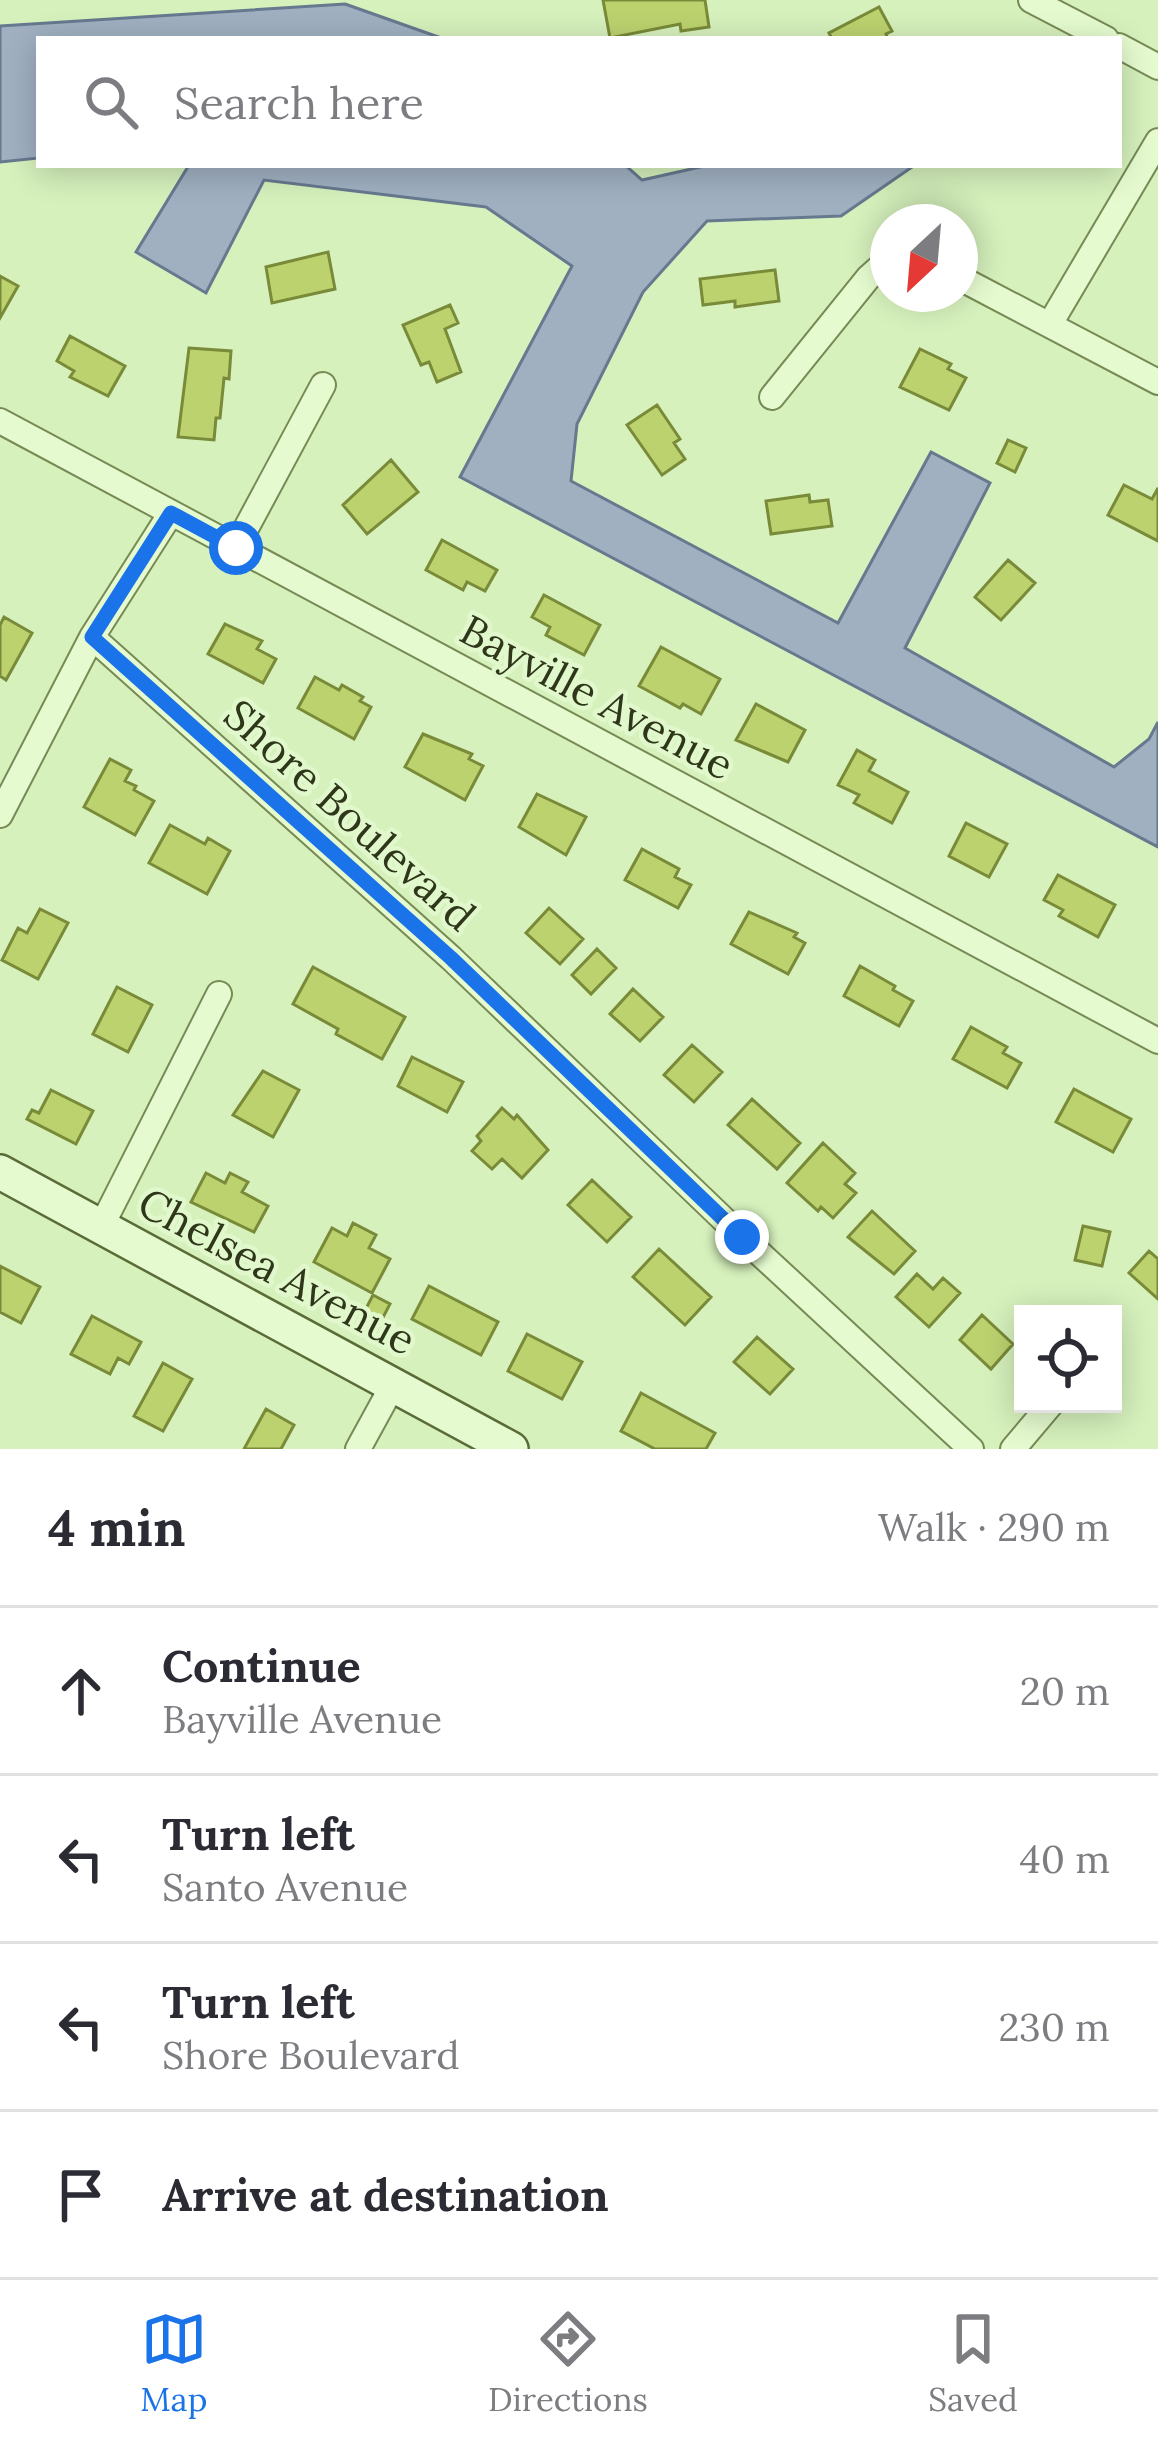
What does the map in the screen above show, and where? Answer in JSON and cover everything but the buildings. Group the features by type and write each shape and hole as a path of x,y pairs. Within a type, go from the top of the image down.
{"main road":[{"name":"Chelsea Avenue","path":"0,1172 512,1449"}],"street":[{"path":"1033,1 1100,36"},
{"path":"1122,48 1158,67"},
{"path":"1050,325 1158,141"},
{"path":"772,397 870,276"},
{"path":"978,287 1158,382"},
{"path":"236,548 323,386"},
{"name":"Bayville Avenue","path":"0,421 1158,1041"},
{"path":"0,815 92,637 171,513"},
{"name":"Shore Boulevard","path":"92,637 451,958 971,1449"},
{"path":"101,1227 219,994"},
{"path":"358,1449 393,1385"},
{"path":"1013,1449 1043,1413"}],"water":[{"path":"345,4 436,36 36,36 36,158 0,162 0,26"},
{"path":"187,168 628,168 642,180 696,168 911,168 841,216 707,221 643,292 577,424 571,481 838,623 931,452 990,483 905,648 1114,767 1149,739 1158,722 1158,847 460,477 572,266 486,207 264,180 206,293 136,252"}],"route":[{"path":"236,548 171,513 92,637 451,958 742,1237"}]}
